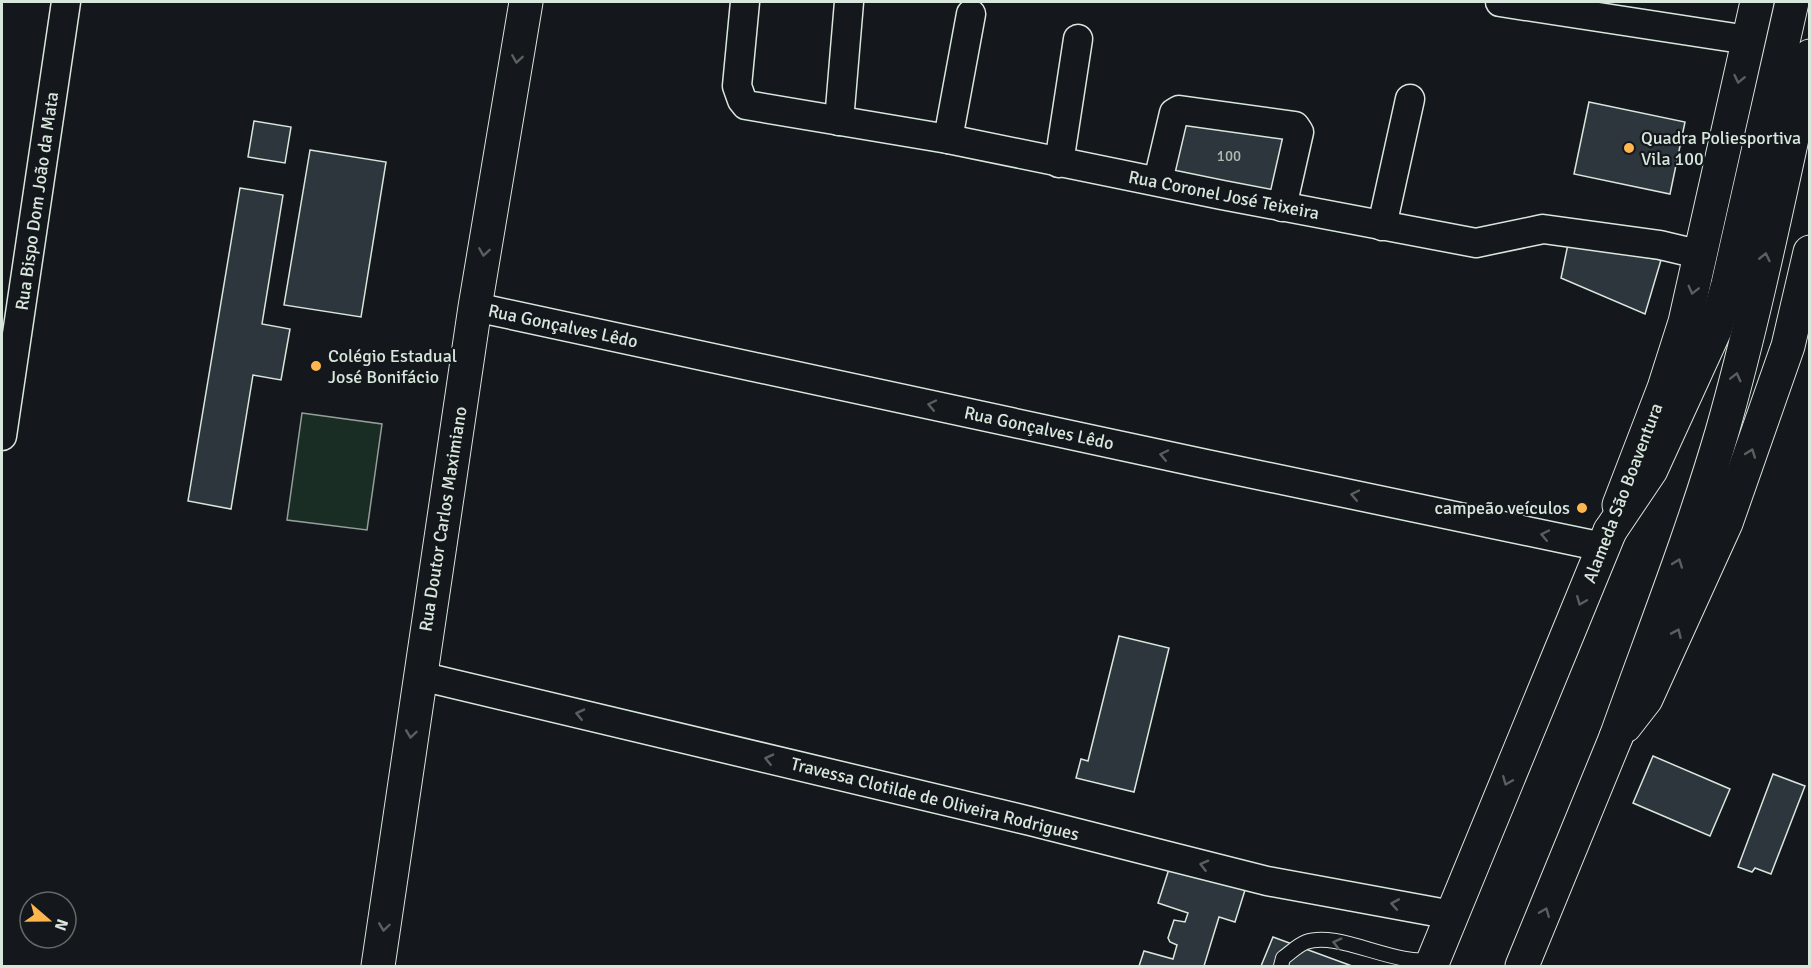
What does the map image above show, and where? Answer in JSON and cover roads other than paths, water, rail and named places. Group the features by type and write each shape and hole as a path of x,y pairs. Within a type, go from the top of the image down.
{"main road":[{"name":"Rua Doutor Carlos Maximiano","path":"378,966 475,307 526,2"},
{"name":"Alameda São Boaventura","path":"1433,962 1606,539 1664,388 1685,322 1757,2"},
{"path":"1606,539 1651,470 1715,330 1728,284 1792,2"},
{"path":"1522,966 1616,737 1722,433 1752,314 1809,56"},
{"path":"1616,737 1646,699 1726,523 1788,346 1809,252"}],"street":[{"name":"Rua Bispo Dom João da Mata","path":"2,436 66,2"},
{"name":"Rua Coronel José Teixeira","path":"745,2 737,86 746,105 948,139 1282,207 1476,243 1543,229 1660,245 1701,255"},
{"path":"839,121 849,2"},
{"path":"1500,2 1748,40"},
{"path":"948,139 971,14"},
{"path":"1059,163 1078,39"},
{"path":"1382,226 1410,99"},
{"path":"1158,182 1174,113 1179,110 1295,126 1299,132 1282,207"},
{"name":"Rua Gonçalves Lêdo","path":"475,307 1189,461 1606,539"},
{"name":"Travessa Clotilde de Oliveira Rodrigues","path":"420,676 1030,821 1267,881 1452,915"}],"lane":[{"path":"1281,966 1283,958 1305,942 1322,939 1389,956 1433,962"}],"place":[{"name":"Quadra Poliesportiva Vila 100","path":"1629,148"},
{"name":"Colégio Estadual José Bonifácio","path":"316,366"},
{"name":"campeão veículos","path":"1582,508"}]}
